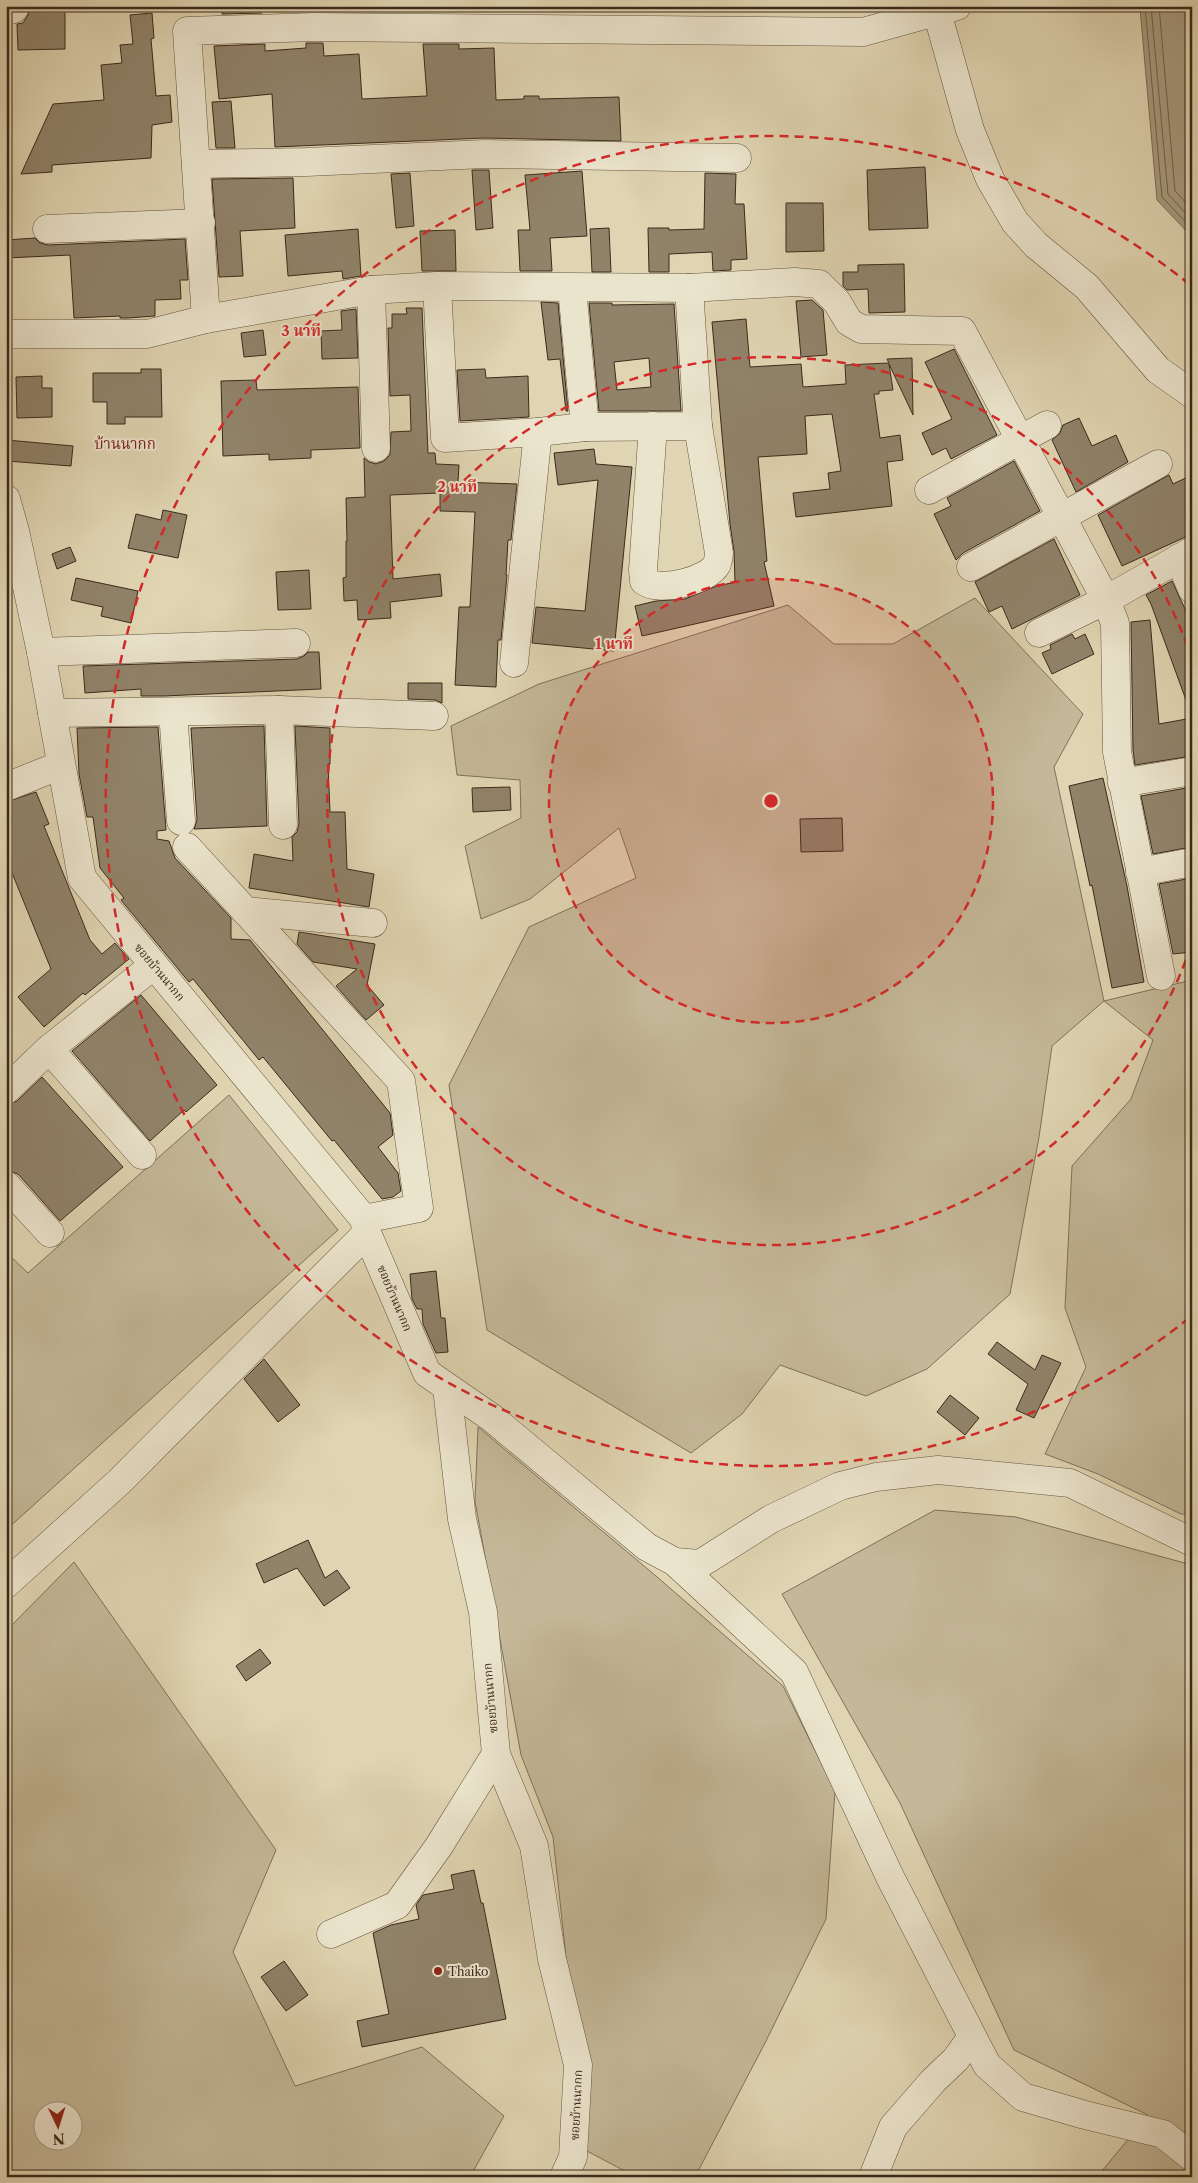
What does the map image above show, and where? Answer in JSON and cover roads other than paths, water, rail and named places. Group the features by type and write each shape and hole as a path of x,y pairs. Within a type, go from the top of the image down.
{"street":[{"path":"6,11 14,9 14,6"},
{"path":"206,319 187,31 314,27 863,32 947,9 970,130 990,179 1016,222 1036,245 1087,287 1158,370 1192,394"},
{"path":"196,164 306,162 485,154 737,158"},
{"path":"47,229 201,223"},
{"path":"6,334 148,334 206,319 371,290 437,286 689,288 795,282 819,284 837,302 849,322 862,329 962,331 1106,600 1115,623 1117,752 1161,976"},
{"path":"437,286 445,438 586,427 698,426"},
{"path":"572,288 586,427"},
{"path":"653,426 643,570 644,581 650,586 659,588 674,586 709,573 717,564 719,552 698,426 689,288"},
{"path":"371,290 376,448"},
{"path":"929,490 1046,425"},
{"path":"514,663 538,432"},
{"path":"971,567 1158,464"},
{"name":"ซอยบ้านนากก","path":"6,499 15,531 41,652 82,878 366,1226 427,1373 447,1388 462,1519 483,1612 496,1754 534,1846 552,1959 578,2065 573,2157 564,2177"},
{"path":"1039,634 1106,600 1186,554 1192,589"},
{"path":"41,652 296,643"},
{"path":"52,714 279,710 434,716"},
{"path":"279,710 283,825"},
{"path":"6,1584 119,1482 366,1226 419,1208 401,1081 245,910 184,834 173,712"},
{"path":"6,787 61,765"},
{"path":"1122,783 1192,771"},
{"path":"1140,872 1192,862"},
{"path":"245,910 373,923"},
{"path":"6,1090 49,1049 154,965"},
{"path":"49,1049 142,1155"},
{"path":"6,1185 50,1233"},
{"path":"447,1388 492,1418 647,1547 675,1562 794,1672 890,1877 986,2065 1023,2097 1085,2115 1163,2134 1192,2157"},
{"path":"675,1562 700,1564 771,1519 840,1486 876,1477 938,1470 1070,1483 1192,1542"},
{"path":"331,1934 397,1905 440,1846 496,1754"},
{"path":"873,2177 893,2127 933,2081 956,2059 972,2036"}],"water":[{"path":"1192,6 1192,237 1157,200 1140,8"}],"place":[{"name":"Thaiko","path":"438,1971"}],"district":[{"name":"บ้านนากก","path":"125,443"}]}
